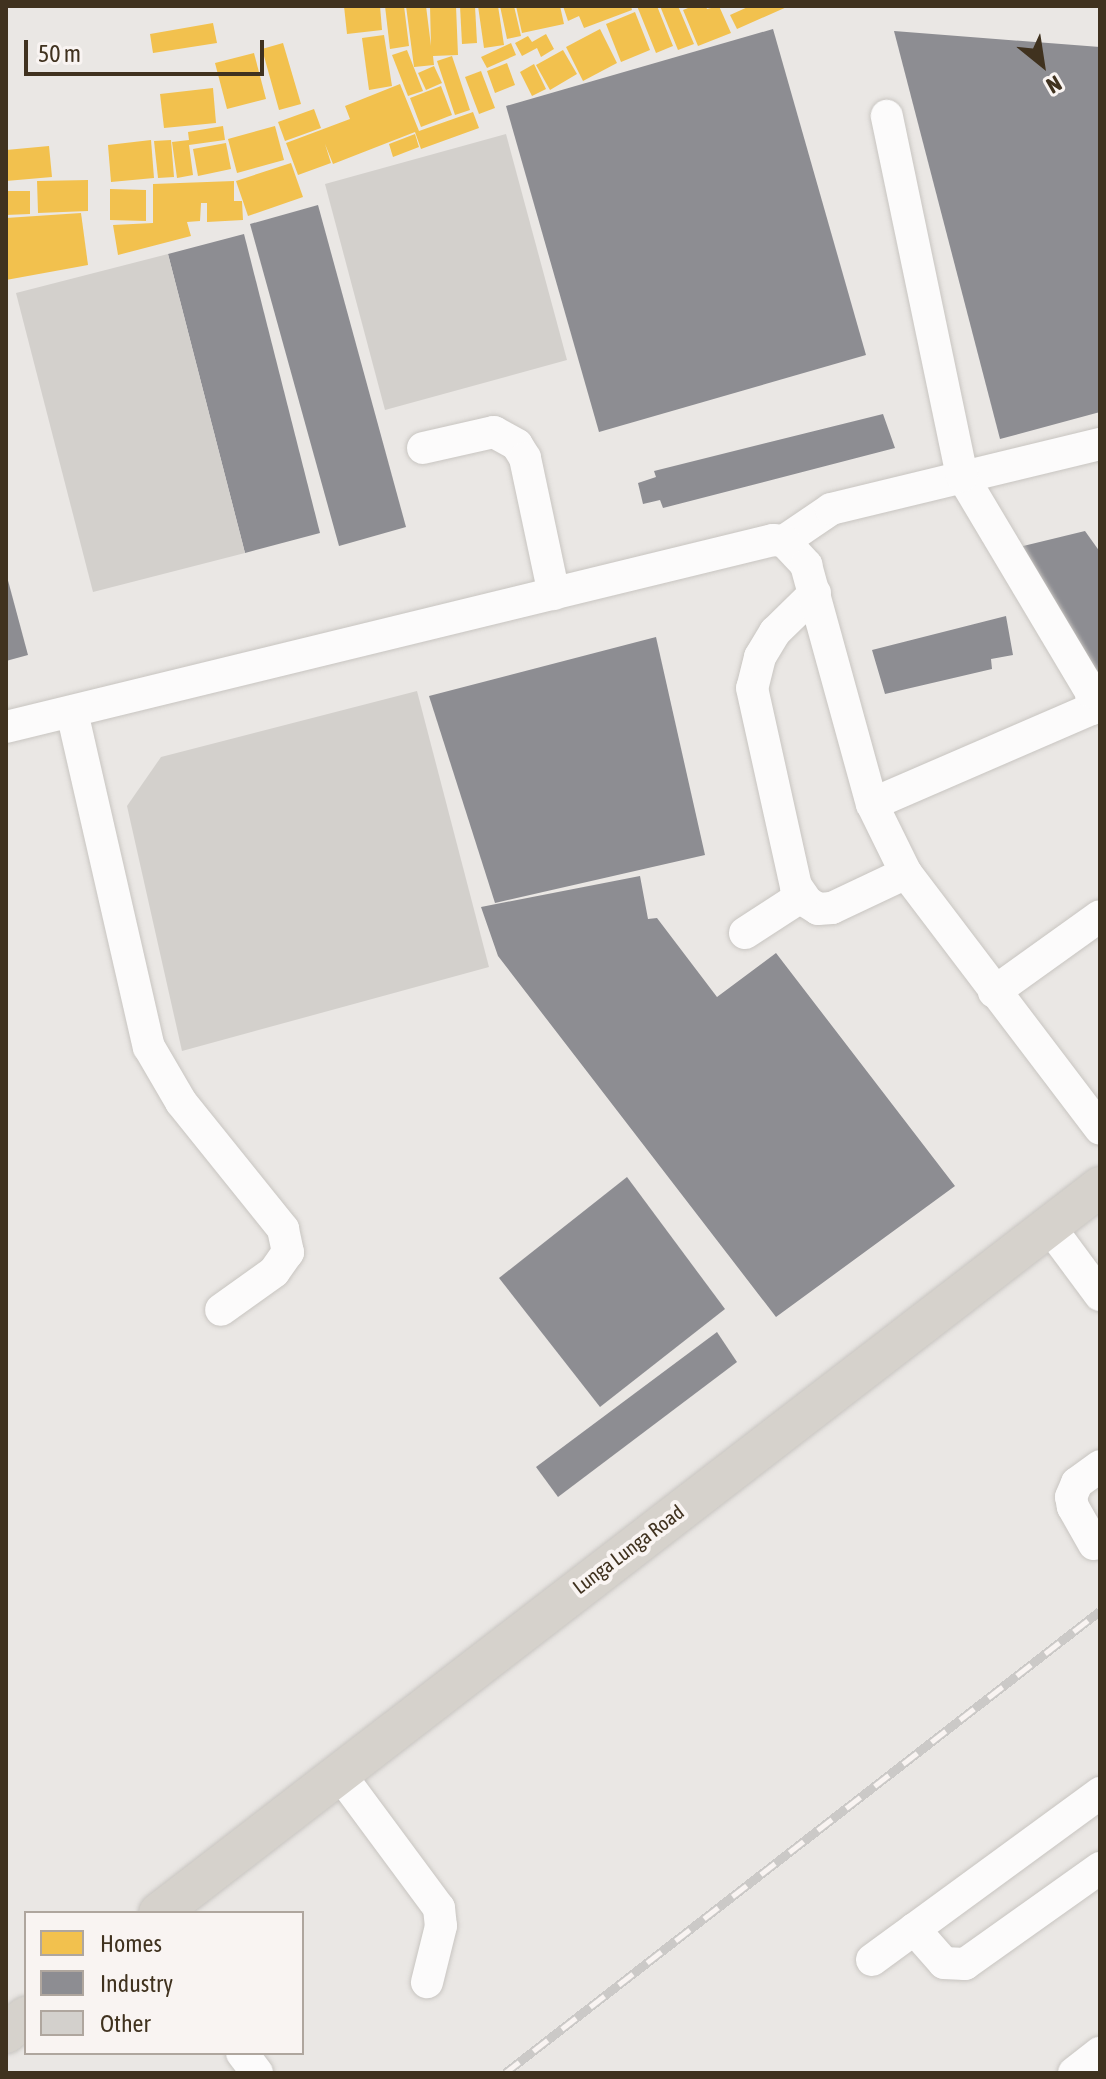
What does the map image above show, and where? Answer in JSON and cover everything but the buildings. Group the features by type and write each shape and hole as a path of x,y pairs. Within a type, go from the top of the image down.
{"main road":[{"name":"Lunga Lunga Road","path":"162,1911 1100,1187"},
{"path":"6,2033 24,2019"}],"street":[{"path":"872,804 1092,709 1091,692 962,476 887,116"},
{"path":"423,448 494,432 508,436 517,445 525,458 554,594"},
{"path":"6,727 773,540 784,541 831,509 1100,444"},
{"path":"784,541 806,565 872,804 906,873 1100,1129"},
{"path":"815,593 775,632 760,657 752,688 796,886 802,896 818,909 832,908 906,873"},
{"path":"72,712 149,1047 181,1102 283,1229 288,1252 274,1272 221,1310"},
{"path":"745,933 802,896"},
{"path":"994,992 1100,916"},
{"path":"1049,1226 1100,1295"},
{"path":"1094,1544 1073,1507 1071,1497 1077,1483 1100,1466"},
{"path":"339,1773 439,1908 441,1926 427,1982"},
{"path":"872,1960 1100,1793"},
{"path":"914,1929 944,1963 965,1964 1100,1868"},
{"path":"1074,2073 1100,2053"},
{"path":"244,2055 257,2073"}],"railway":[{"path":"505,2073 1100,1611"}]}
